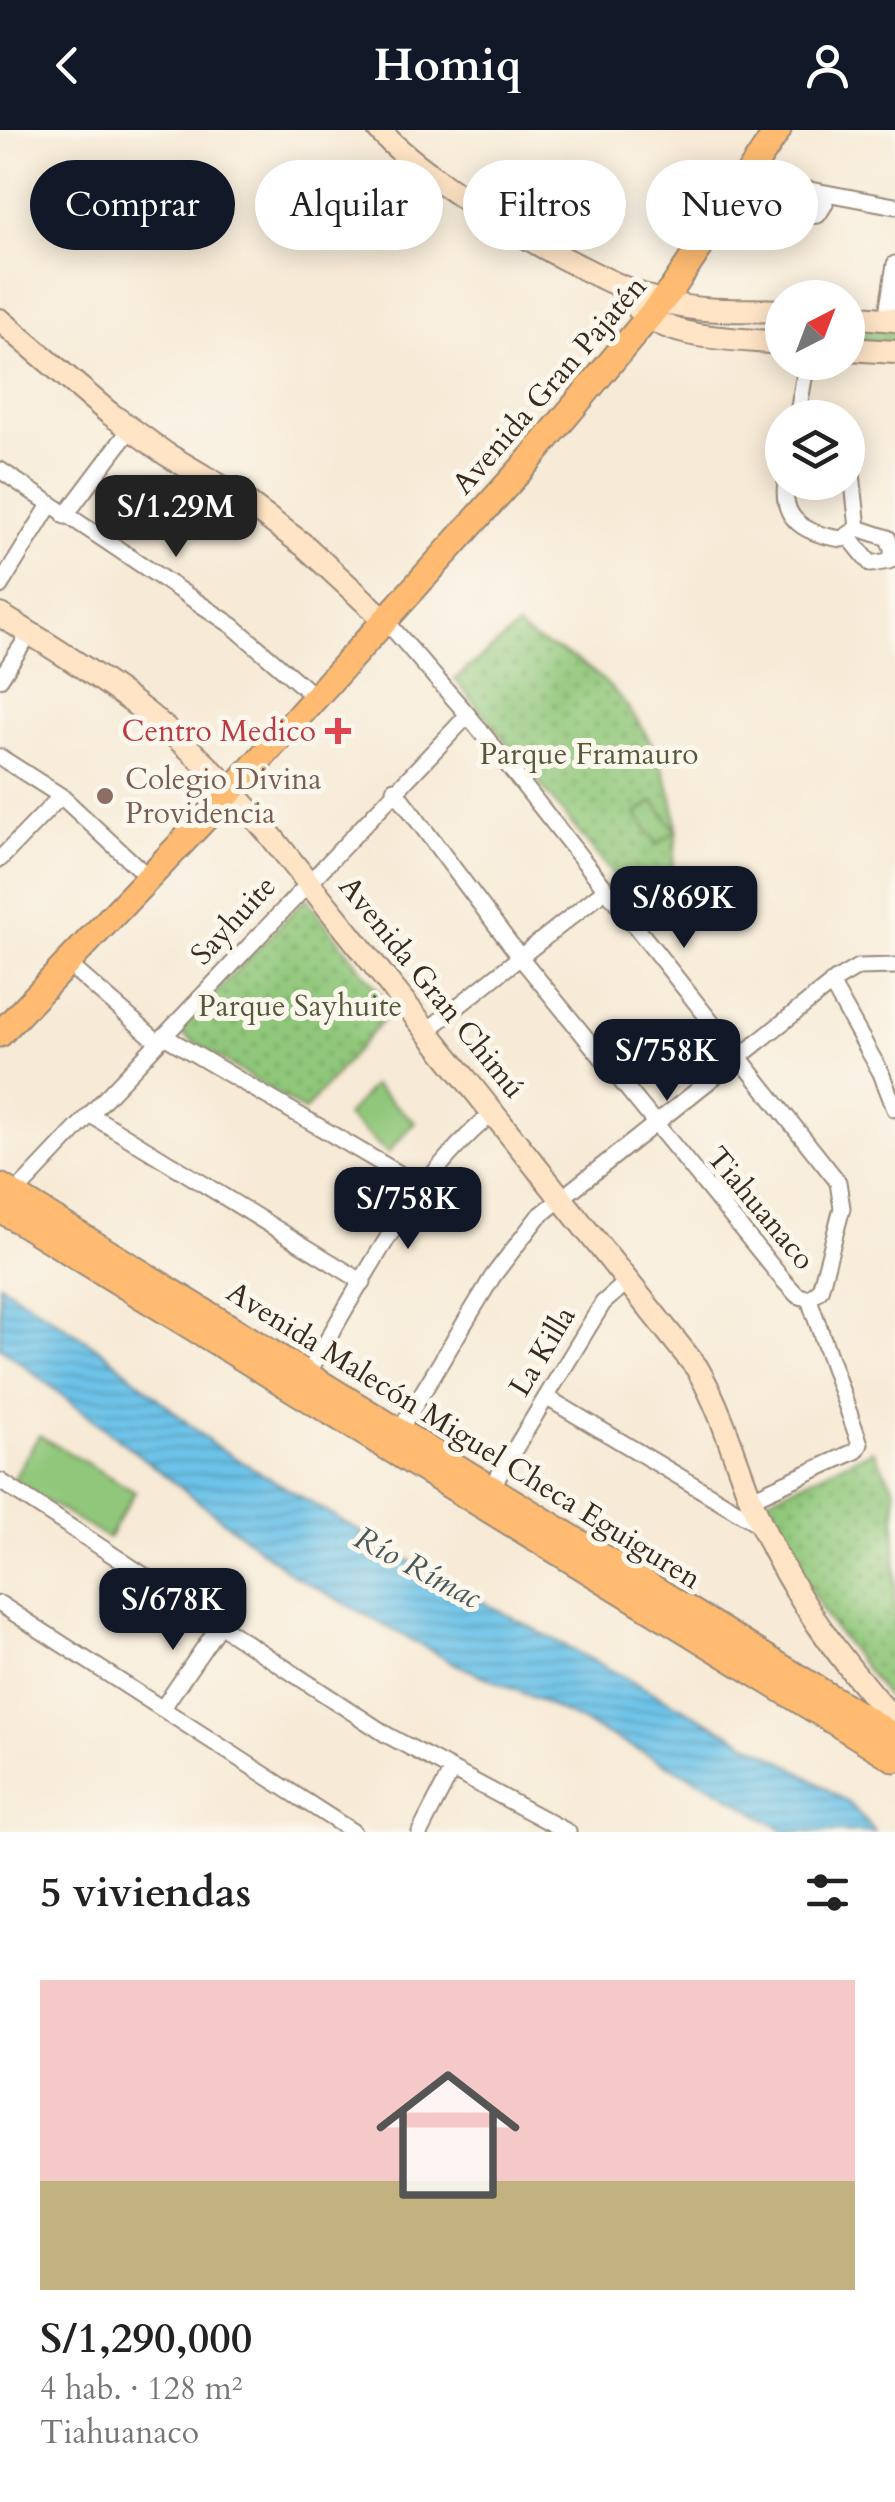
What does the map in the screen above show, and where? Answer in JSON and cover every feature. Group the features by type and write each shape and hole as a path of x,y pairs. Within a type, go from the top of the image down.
{"main road":[{"name":"Avenida Gran Pajatén","path":"0,1034 233,789 387,622 395,605 525,466 661,307 778,130"},
{"name":"Avenida Malecón Miguel Checa Eguiguren","path":"5,1196 398,1433 484,1499 893,1719"},
{"name":"Avenida Malecón Miguel Checa Eguiguren","path":"5,1196 895,1759"}],"street":[{"path":"378,130 463,198 622,288 661,307 765,338"},
{"path":"822,196 895,206"},
{"path":"865,318 891,320 895,264"},
{"path":"661,307 765,310"},
{"path":"0,320 131,428 275,522 345,579 468,715 838,1182 843,1195 820,1290 809,1298"},
{"path":"865,350 895,352"},
{"path":"65,516 131,428"},
{"path":"1,470 233,626 316,698"},
{"path":"784,500 796,523 829,537 854,533 861,521 858,500"},
{"path":"0,586 50,506"},
{"name":"Avenida Gran Chimú","path":"0,615 150,711 233,789 307,880 680,1345 712,1395 762,1526 813,1618 893,1719"},
{"path":"0,680 30,633"},
{"name":"Sayhuite","path":"5,1196 91,1115 307,880 468,715"},
{"path":"0,757 61,796 148,878"},
{"name":"Tiahuanaco","path":"394,789 520,957 653,1123 783,1280 797,1295 809,1298 860,1444 856,1451 750,1499"},
{"path":"0,859 61,796"},
{"path":"428,1030 606,889"},
{"path":"67,963 161,1039 422,1187"},
{"path":"398,1433 508,1253 561,1196 858,966 895,966"},
{"path":"832,984 881,1073 895,1109"},
{"path":"306,1376 422,1187 453,1150 494,1112"},
{"path":"91,1115 363,1282"},
{"name":"La Killa","path":"484,1499 603,1303 628,1281"},
{"path":"546,1398 762,1526"},
{"path":"0,1481 387,1735 568,1832"},
{"path":"0,1604 354,1832"},
{"path":"162,1708 221,1624"},
{"path":"420,1832 452,1770"}],"green space":[{"path":"865,325 895,328 895,344 865,341"},
{"name":"Parque Framauro","path":"518,627 597,675 630,711 656,753 672,799 675,849 671,876 635,902 455,679"},
{"path":"654,801 676,831 657,844 636,814"},
{"name":"Parque Sayhuite","path":"306,898 392,1009 304,1111 178,1032"},
{"path":"373,1085 415,1122 388,1153 346,1116"},
{"path":"39,1435 135,1492 108,1538 12,1481"},
{"path":"873,1450 895,1489 895,1707 825,1616 764,1500"}],"water":[{"name":"Río Rímac","path":"0,1284 104,1352 212,1444 449,1584 791,1766 850,1804 875,1832 786,1832 720,1791 536,1699 455,1664 293,1575 0,1347"}],"place":[{"name":"Centro Medico","path":"338,731"},
{"name":"Colegio Divina Providencia","path":"105,796"}]}
